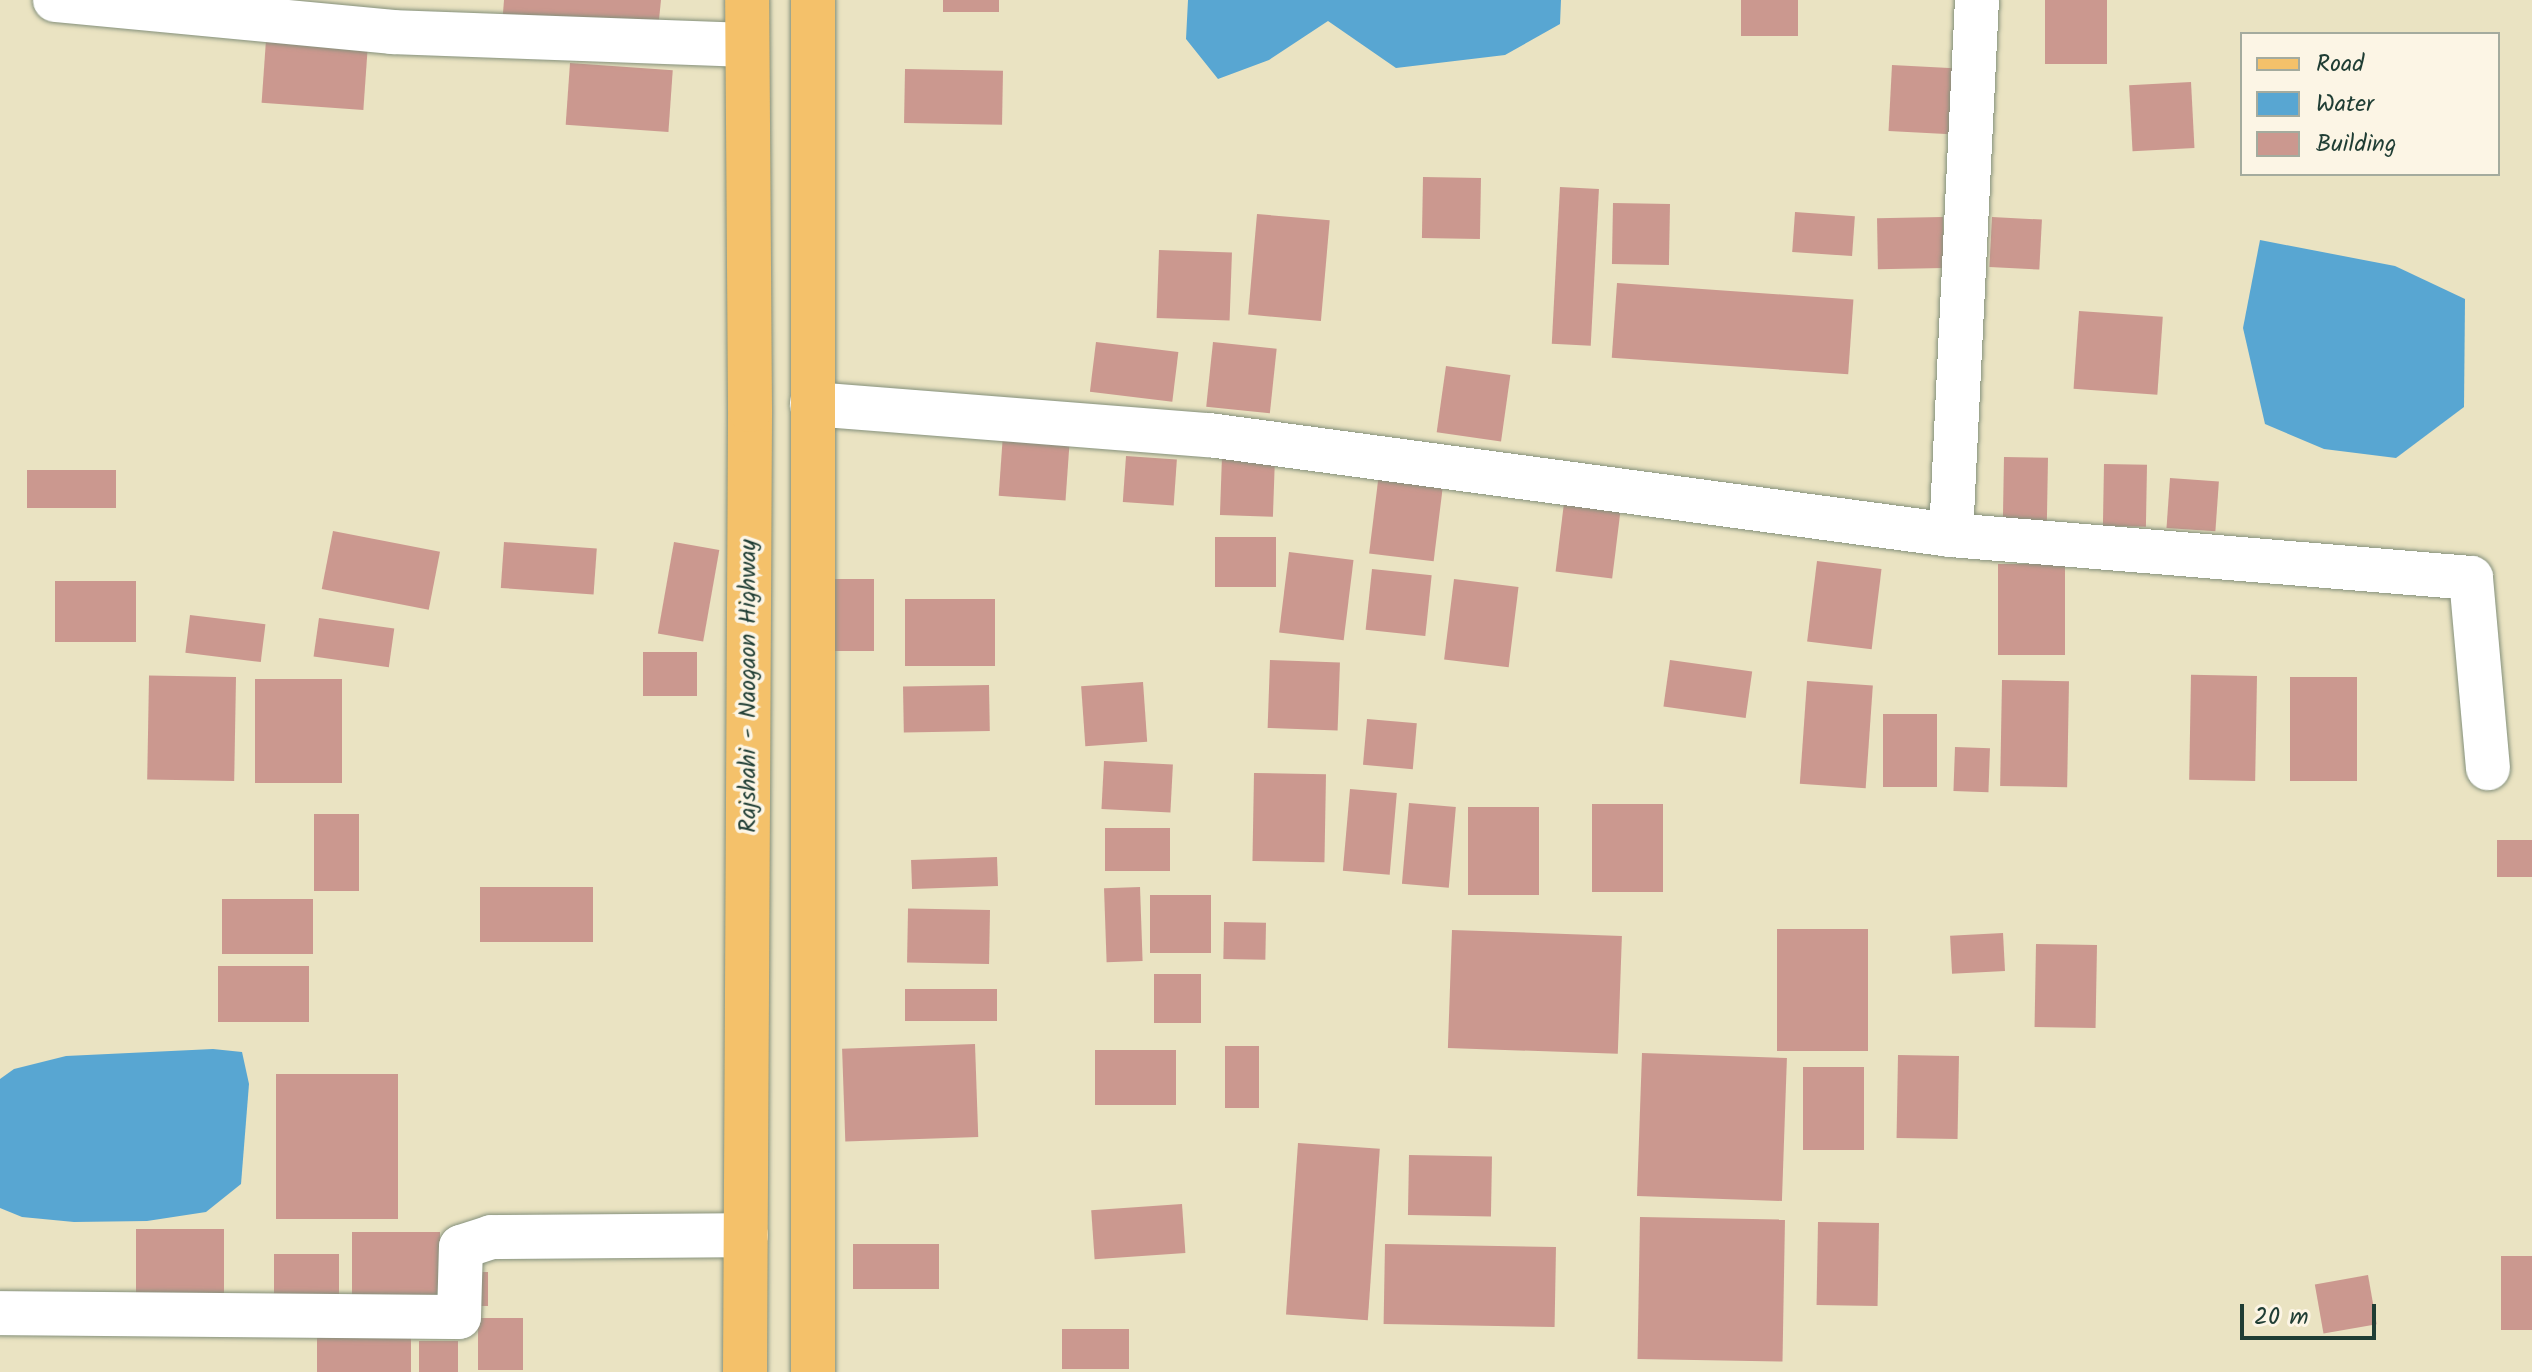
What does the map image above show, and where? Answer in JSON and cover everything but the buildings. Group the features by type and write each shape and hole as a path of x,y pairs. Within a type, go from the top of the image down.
{"main road":[{"name":"Rajshahi - Naogaon Highway","path":"745,1372 750,410 747,0"},
{"path":"813,0 813,1372"}],"street":[{"path":"55,0 392,32 746,45"},
{"path":"1951,535 1977,0"},
{"path":"812,404 1209,435 1951,535 2471,578 2488,768"},
{"path":"0,1313 459,1317 461,1247 491,1237 746,1235"}],"water":[{"path":"1188,0 1561,0 1560,24 1505,55 1396,68 1328,21 1269,60 1218,79 1186,39"},
{"path":"2260,240 2395,266 2465,299 2464,407 2396,458 2324,449 2265,424 2243,328"},
{"path":"213,1049 242,1052 249,1084 241,1184 206,1212 147,1221 74,1222 22,1217 0,1208 0,1079 14,1069 66,1056"}]}
